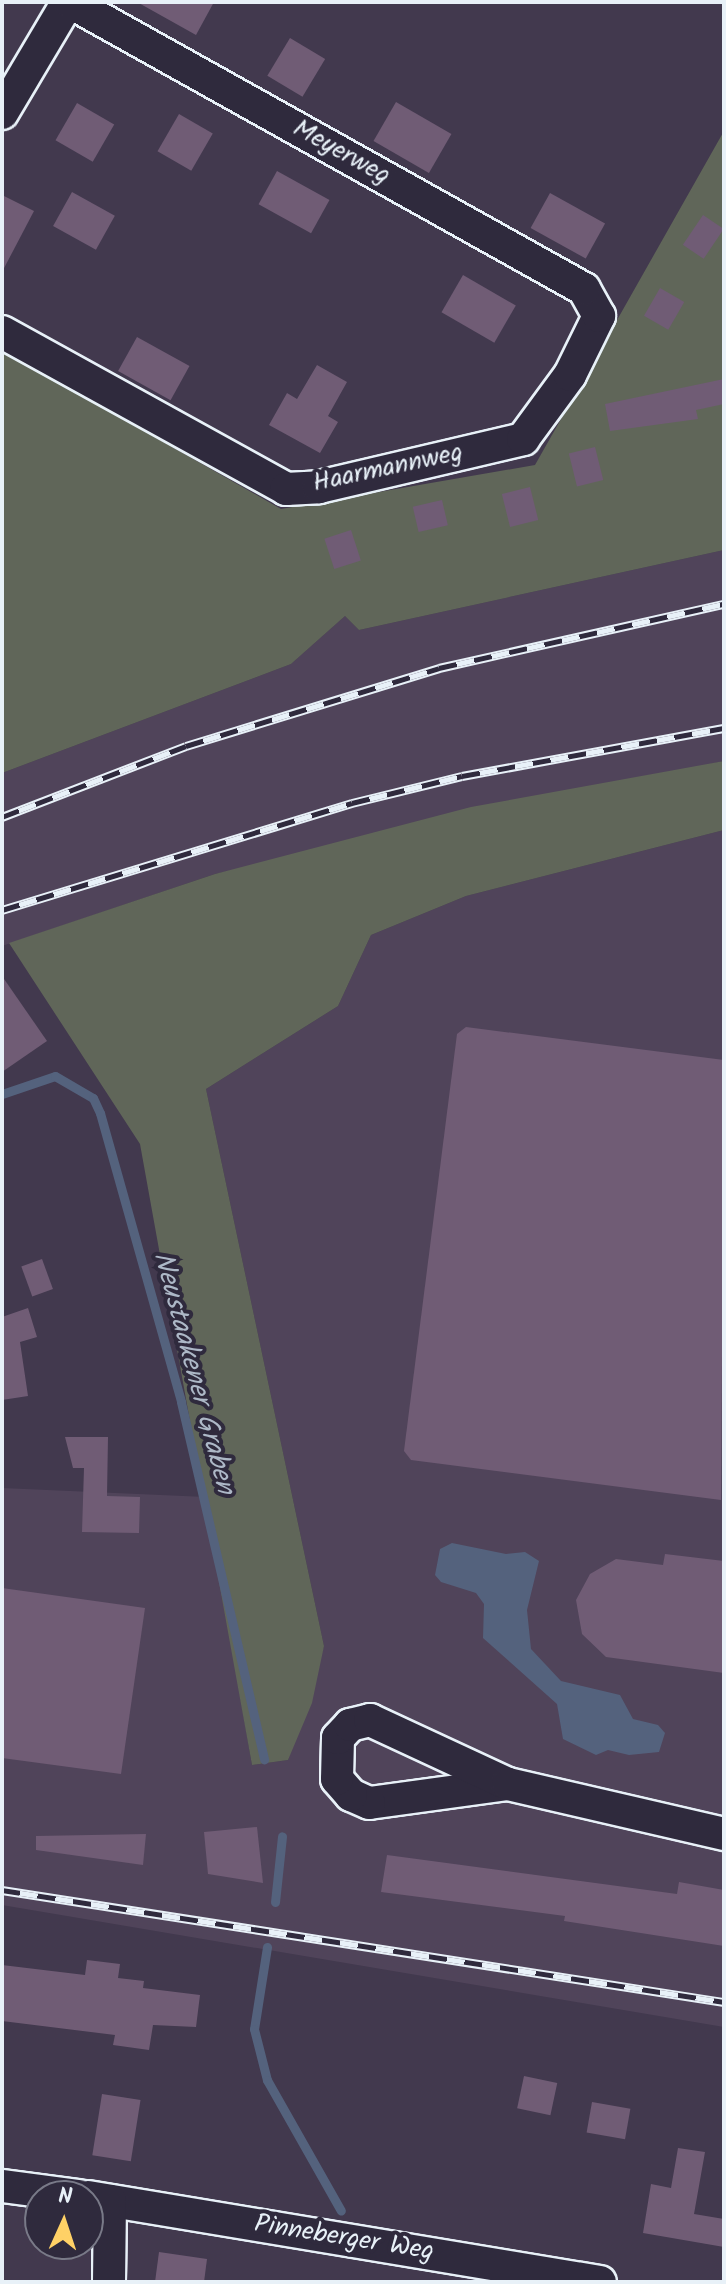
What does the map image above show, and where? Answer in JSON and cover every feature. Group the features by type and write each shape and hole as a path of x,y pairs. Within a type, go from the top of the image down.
{"street":[{"path":"2,113 69,2"},
{"name":"Meyerweg","path":"69,2 584,289 599,316"},
{"name":"Haarmannweg","path":"2,332 286,489 319,487 523,439 570,375 599,316"},
{"path":"508,1784 369,1803 351,1795 337,1779 338,1738 350,1725 370,1720 508,1784 724,1834"},
{"name":"Pinneberger Weg","path":"2,2186 24,2189"},
{"name":"Pinneberger Weg","path":"104,2200 600,2282"},
{"path":"104,2257 109,2282"}],"shaded area":[{"path":"724,550 724,761 215,874 2,946 2,773 291,664 345,616 359,630"},
{"path":"724,830 724,2027 2,1905 2,1488 206,1497 252,1765 288,1760 324,1646 206,1089 338,1006 371,935 466,896"}],"green space":[{"path":"724,131 724,550 359,630 345,616 291,664 2,773 2,350 281,509 535,465"},
{"path":"724,761 724,830 466,896 371,935 338,1006 206,1089 324,1646 312,1703 288,1760 252,1765 140,1144 9,943 215,874 471,807"}],"water":[{"path":"452,1543 506,1554 525,1552 539,1561 527,1610 531,1649 561,1681 620,1695 633,1719 658,1725 665,1733 659,1752 629,1755 608,1750 596,1755 563,1739 557,1704 483,1638 484,1604 476,1593 441,1582 435,1575 440,1549"}],"building":[{"path":"137,2 214,2 196,35"},
{"path":"290,38 325,59 302,97 267,76"},
{"path":"396,102 451,134 429,173 374,141"},
{"path":"77,103 114,124 93,162 56,140"},
{"path":"179,114 213,134 191,171 158,151"},
{"path":"277,171 329,200 311,233 259,204"},
{"path":"72,192 115,216 96,250 53,226"},
{"path":"550,193 605,224 586,259 531,228"},
{"path":"2,195 34,211 2,272"},
{"path":"703,215 724,229 704,259 683,245"},
{"path":"463,275 516,306 494,343 442,312"},
{"path":"660,288 684,302 668,330 644,316"},
{"path":"137,337 189,366 171,400 118,371"},
{"path":"317,365 347,382 328,416 338,422 320,453 269,425 287,393 297,399"},
{"path":"724,379 724,404 696,410 698,419 610,431 605,404"},
{"path":"595,447 603,480 577,487 569,454"},
{"path":"530,487 538,520 510,527 502,494"},
{"path":"442,500 448,525 419,532 413,507"},
{"path":"351,530 361,560 334,569 324,539"},
{"path":"2,976 47,1041 2,1072"},
{"path":"466,1027 724,1060 721,1500 411,1460 404,1451 457,1034"},
{"path":"42,1259 53,1289 32,1297 21,1267"},
{"path":"28,1308 37,1337 20,1342 28,1396 2,1400 2,1317"},
{"path":"65,1437 108,1437 107,1496 140,1497 139,1533 82,1532 84,1468 73,1468"},
{"path":"665,1554 724,1561 724,1673 606,1657 582,1634 576,1600 590,1574 616,1559 663,1565"},
{"path":"2,1588 145,1608 121,1774 2,1758"},
{"path":"257,1827 263,1883 208,1874 204,1832"},
{"path":"146,1834 143,1865 36,1850 36,1836"},
{"path":"387,1855 677,1894 679,1882 724,1890 724,1946 564,1921 565,1916 381,1892"},
{"path":"87,1960 120,1964 118,1978 144,1981 143,1988 200,1995 196,2027 153,2025 149,2050 113,2045 115,2035 2,2021 2,1965 85,1975"},
{"path":"524,2076 557,2083 550,2115 517,2108"},
{"path":"102,2094 141,2100 131,2161 92,2155"},
{"path":"592,2102 630,2109 625,2139 587,2133"},
{"path":"678,2148 705,2152 694,2214 724,2219 724,2247 643,2233 651,2184 671,2188"},
{"path":"159,2252 207,2259 204,2282 155,2282"}],"waterway":[{"name":"Neustaakener Graben","path":"2,1094 55,1076 93,1098 100,1113 181,1402 264,1759"},
{"name":"Neustaakener Graben","path":"275,1902 282,1836"},
{"name":"Neustaakener Graben","path":"267,1947 254,2029 267,2080 341,2211"}],"railway":[{"path":"2,817 186,746 439,668 724,604"},
{"path":"2,910 352,803 462,776 724,728"},
{"path":"2,1890 724,2002"}]}
